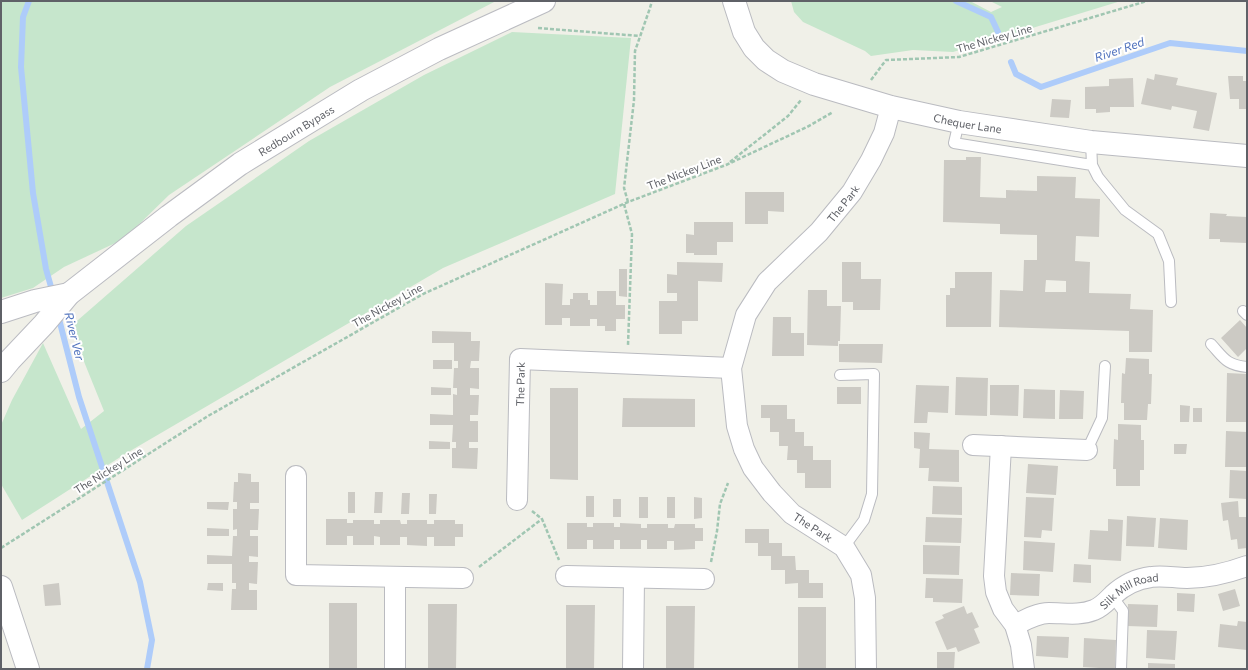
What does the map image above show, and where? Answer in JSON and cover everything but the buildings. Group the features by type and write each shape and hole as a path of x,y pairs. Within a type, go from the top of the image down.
{"main road":[{"name":"Redbourn Bypass","path":"1,371 69,294 169,216 240,164 361,90 440,50 544,1"},
{"name":"Chequer Lane","path":"734,1 744,32 754,48 766,60 783,71 814,84 891,107 959,122 1091,142 1247,156"},
{"name":"Redbourn Bypass","path":"1,312 35,300 69,294"},
{"path":"1,587 28,669"}],"street":[{"name":"The Park","path":"866,669 866,598 860,575 844,547 792,514 772,493 753,468 744,449 737,426 731,368 746,315 767,282 819,232 852,192 871,160 884,133 891,107"},
{"name":"The Park","path":"517,500 520,359 731,368"},
{"path":"973,444 1087,450"},
{"path":"1001,446 994,576 996,592 1003,609 1014,626 1021,645 1024,669"},
{"path":"296,476 296,575 463,578"},
{"name":"Silk Mill Road","path":"1014,626 1035,616 1048,613 1076,615 1088,613 1103,606 1126,584 1140,579 1152,577 1200,578 1235,571 1247,566"},
{"path":"566,576 704,579"},
{"path":"395,577 395,669"},
{"path":"633,669 634,578"}],"lane":[{"path":"959,122 954,143 1092,165"},
{"path":"1091,142 1092,165 1098,177 1125,210 1158,234 1169,261 1171,302"},
{"path":"1211,344 1227,362 1235,366 1247,367"},
{"path":"1087,450 1102,418 1105,366"},
{"path":"840,375 874,374 872,494 864,520 844,547"},
{"path":"1112,596 1123,611 1121,669"}],"path":[{"path":"628,202 624,188 634,100 634,51 652,1"},
{"name":"The Nickey Line","path":"859,97 886,60 959,57 1147,1"},
{"path":"521,11 532,27 640,36"},
{"path":"726,165 788,116 814,84"},
{"name":"The Nickey Line","path":"1,548 208,416 423,294 628,202 726,165 807,127"},
{"path":"624,204 632,234 627,363"},
{"path":"704,579 712,560 720,504 728,483"},
{"path":"517,500 542,519 566,576"},
{"path":"463,578 542,519"}],"green space":[{"path":"1,1 496,1 330,87 169,195 124,239 64,267 33,288 1,298"},
{"path":"791,1 970,1 991,12 1002,7 990,1 1121,1 953,52 913,50 871,56 865,51 803,22 794,12"},
{"path":"512,32 631,38 615,194 443,268 125,454 22,520 1,484 1,425 12,400 43,343 81,429 104,411 70,327 186,226 309,141 424,75"}],"waterway":[{"name":"River Ver","path":"29,1 23,17 21,67 33,193 46,269 53,294"},
{"name":"River Red","path":"956,1 991,17 998,32"},
{"name":"River Red","path":"1011,62 1016,74 1041,87 1170,43 1247,51"},
{"name":"River Ver","path":"58,315 79,397 140,582 152,640 147,669"}]}
